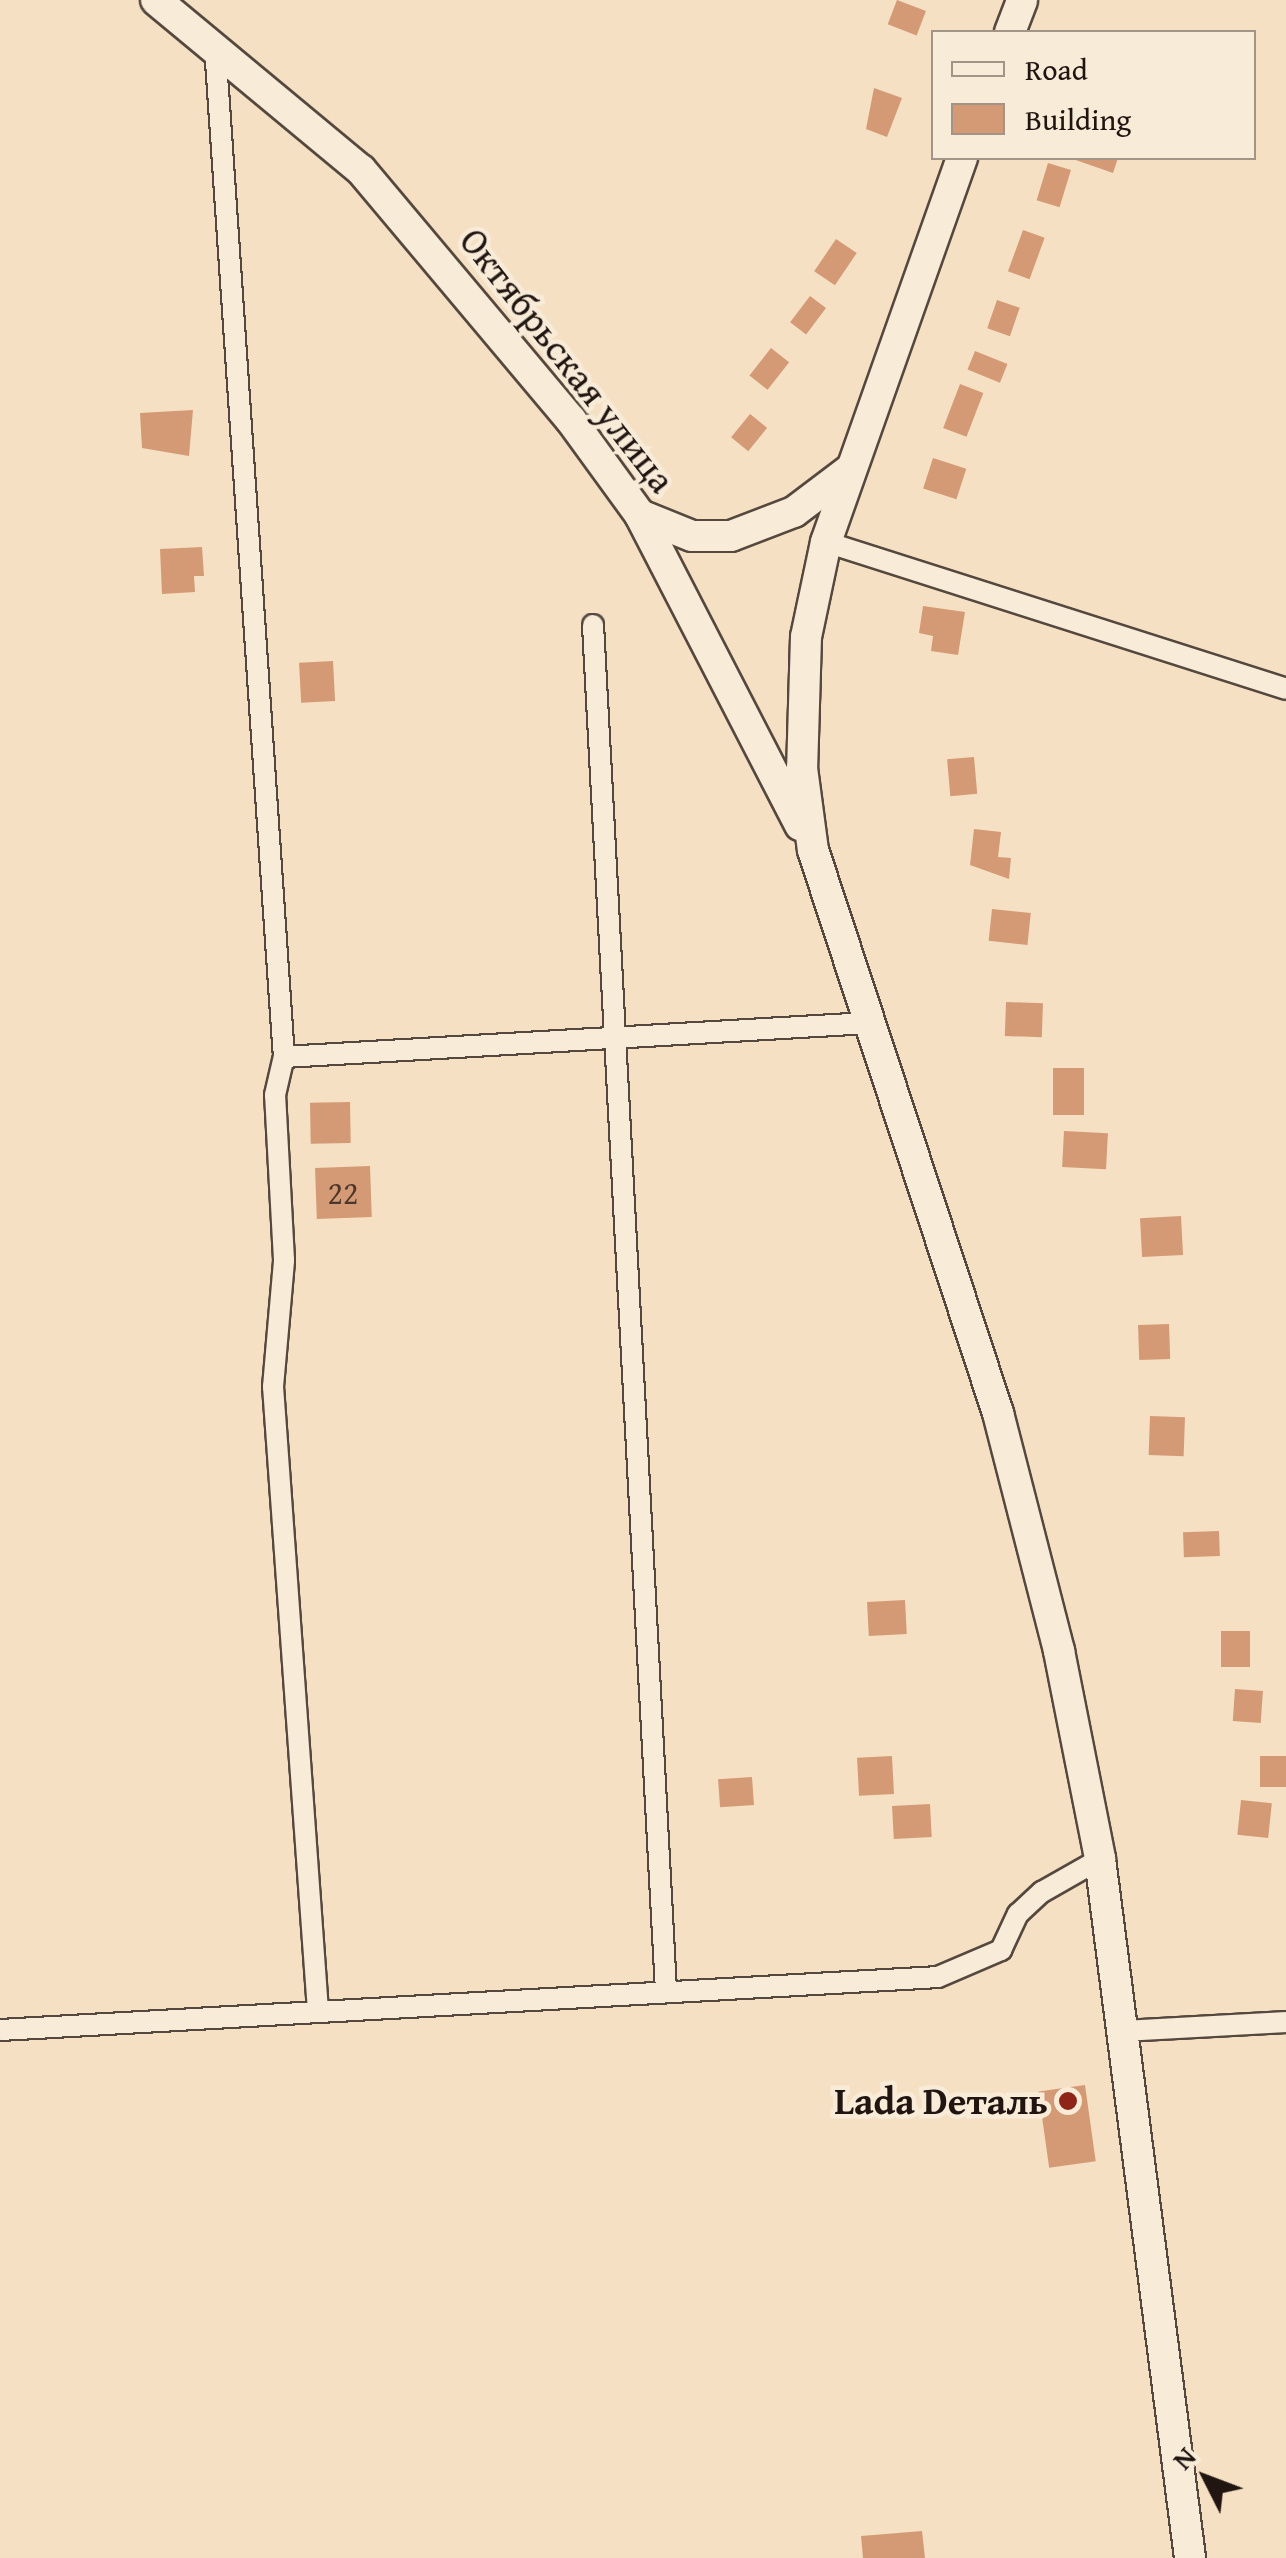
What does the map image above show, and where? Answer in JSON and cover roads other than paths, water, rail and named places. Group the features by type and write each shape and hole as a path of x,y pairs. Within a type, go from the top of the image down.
{"street":[{"name":"Октябрьская улица","path":"156,0 361,170 417,231 640,516 813,850"},
{"path":"1011,30 1022,0"},
{"path":"214,45 284,1057 275,1095 284,1260 273,1387 318,2011"},
{"path":"961,160 826,542 802,704 813,850 998,1412 1059,1651 1100,1859 1190,2558"},
{"path":"640,516 692,536 730,536 794,512 848,471"},
{"path":"826,542 1286,690"},
{"path":"592,625 666,1992"},
{"path":"284,1057 869,1022"},
{"path":"0,2030 666,1992 972,1970 1001,1950 1018,1914 1042,1892 1100,1859"},
{"path":"1124,2031 1286,2022"}],"place":[{"name":"Lada Dеталь","path":"1068,2101"}]}
